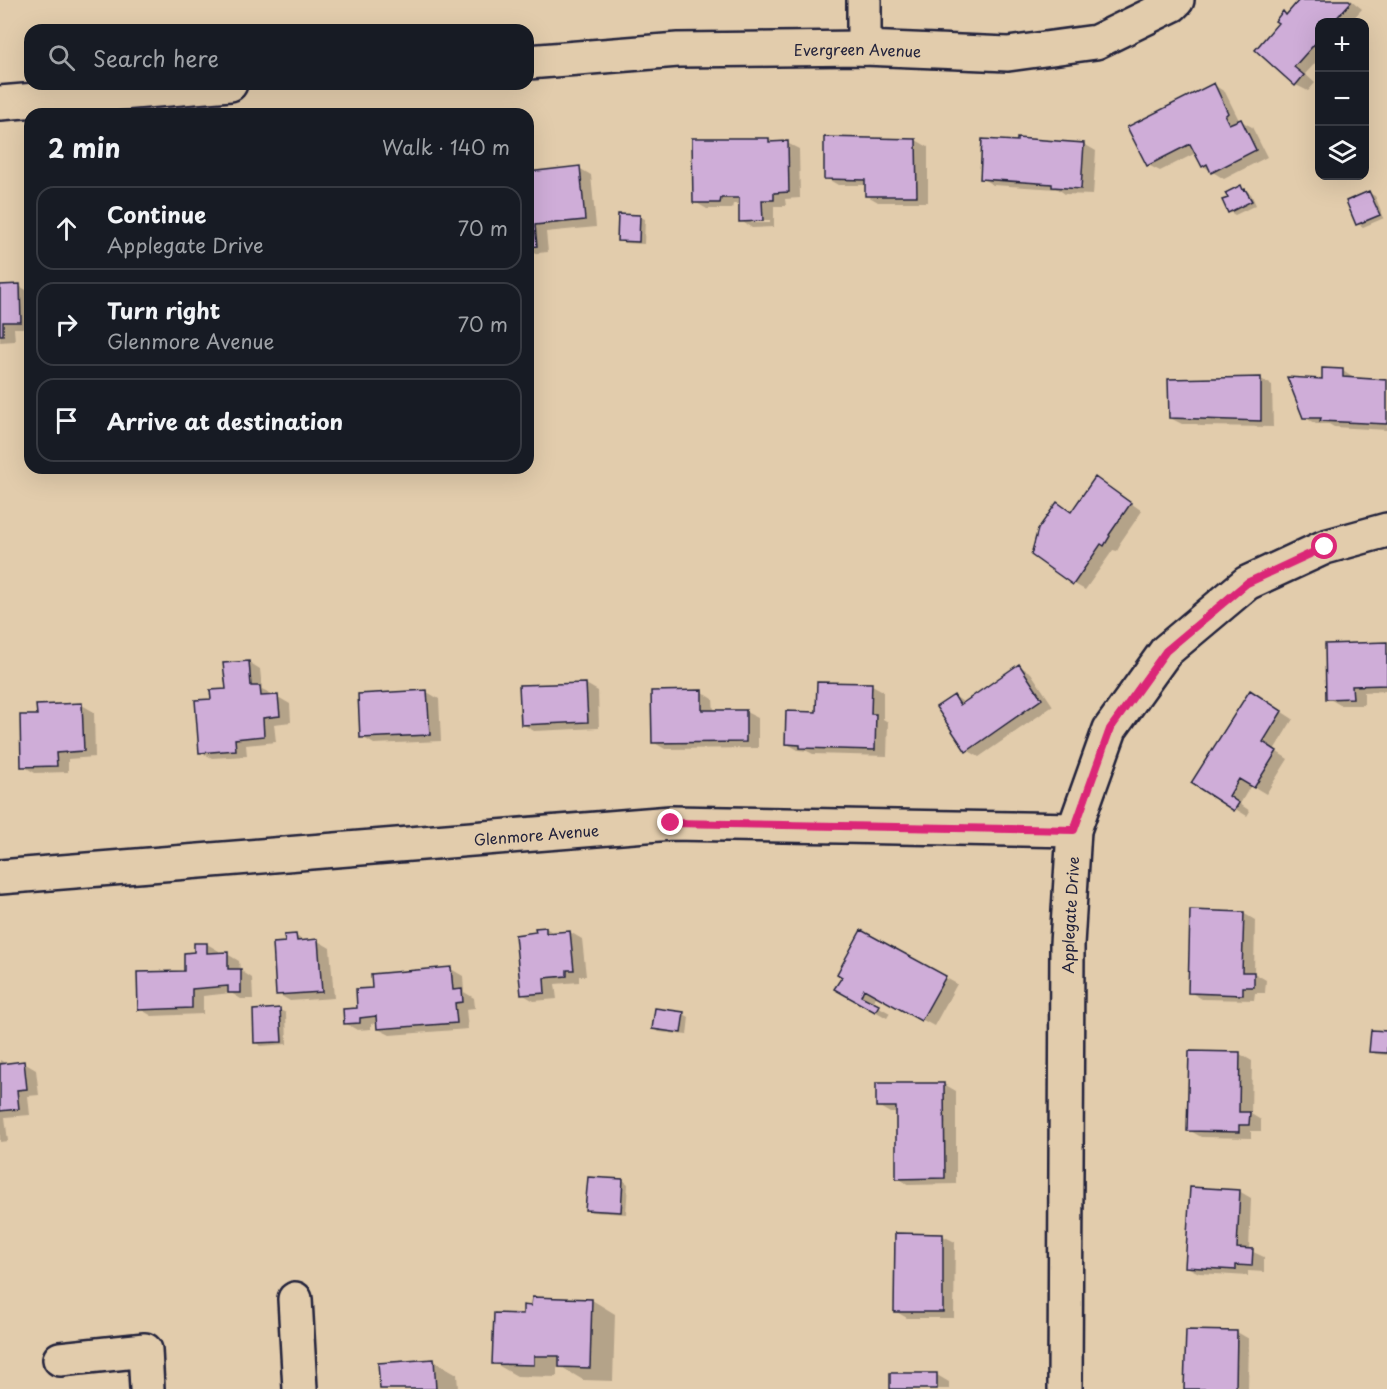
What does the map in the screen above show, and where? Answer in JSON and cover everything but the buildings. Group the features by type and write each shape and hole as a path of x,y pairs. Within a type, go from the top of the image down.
{"street":[{"path":"864,0 864,48"},
{"name":"Evergreen Avenue","path":"534,62 678,50 864,48 1008,54 1096,42 1177,0"},
{"path":"0,103 157,90"},
{"name":"Applegate Drive","path":"1065,1389 1067,944 1074,830 1110,729 1166,651 1247,583 1325,547 1387,530"},
{"name":"Glenmore Avenue","path":"0,876 671,823 1074,830"},
{"path":"295,1299 300,1389"},
{"path":"60,1359 145,1350 147,1389"}],"route":[{"path":"671,823 1074,830 1110,729 1166,651 1247,583 1325,547"}]}
